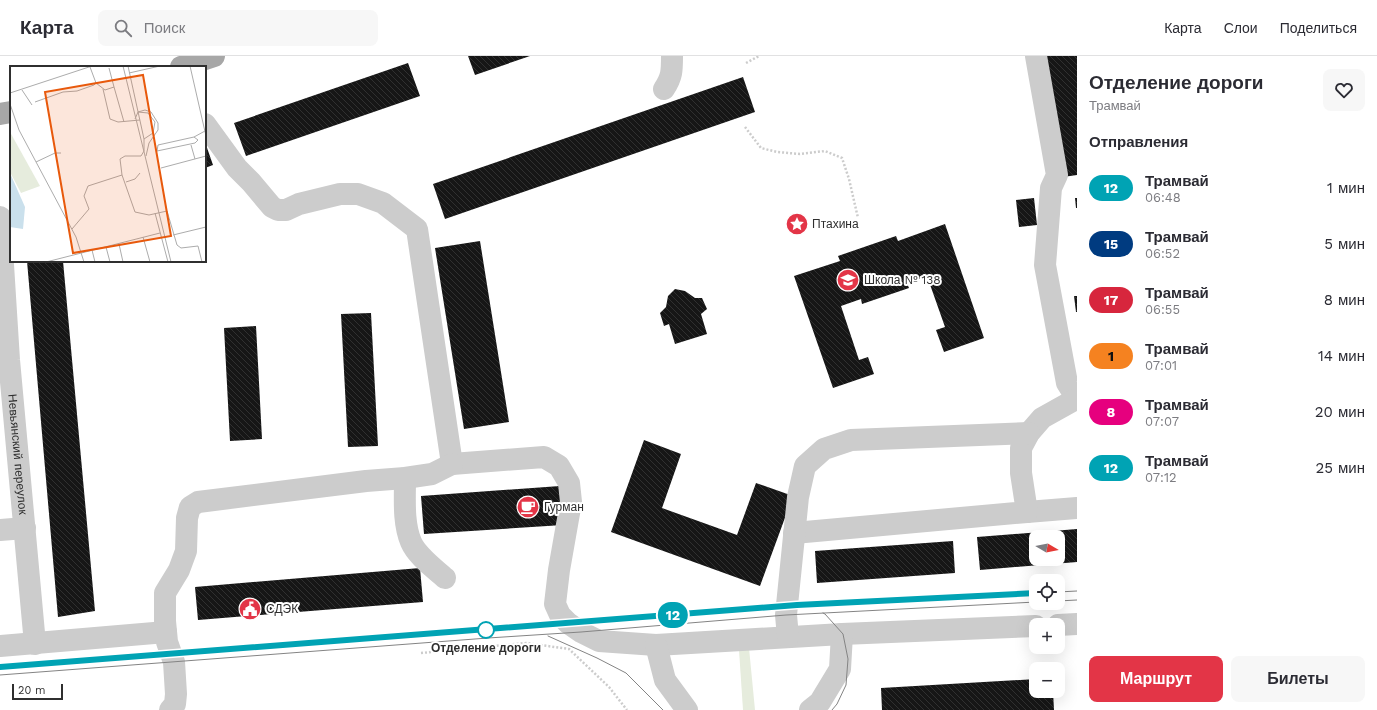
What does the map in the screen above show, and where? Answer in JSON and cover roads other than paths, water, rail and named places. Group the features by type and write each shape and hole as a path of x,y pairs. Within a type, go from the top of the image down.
{"main road":[{"path":"184,66 214,56"},
{"path":"0,114 10,112"}],"street":[{"path":"664,89 671,79 672,56"},
{"path":"1027,512 1021,473 1021,448 1029,433 1042,418 1077,399 1067,384 1044,265 1052,188 1056,175 1036,56"},
{"path":"206,125 237,168 272,207 278,210 286,210 299,204 340,194 358,194 383,203 417,229 452,464"},
{"name":"Невьянский переулок","path":"0,217 4,361 25,528 35,644"},
{"path":"788,637 786,615 798,497 805,466 824,449 851,440 1029,433"},
{"path":"170,710 175,704 176,694 174,662 164,621 165,593 179,570 186,552 187,518 190,507 198,502 432,474 452,464 544,457 559,466 569,483 571,502 556,589 555,604 560,615 581,632 599,641 656,645 842,634 1029,626"},
{"path":"405,478 406,521 411,543 425,560 445,578"},
{"path":"794,533 1077,508"},
{"path":"0,530 25,528"},
{"path":"1065,625 1077,624"},
{"path":"0,646 166,632"},
{"path":"810,710 820,702 840,669 842,634"},
{"path":"656,645 665,680 687,710"}],"tram line":[{"path":"1065,592 1077,591"},
{"path":"0,667 797,605 1029,593"},
{"name":"12","path":"0,667 797,605 1029,593"},
{"path":"1065,601 1077,600"},
{"path":"0,675 581,632 786,615 1029,602"},
{"path":"823,613 843,634 848,659 846,685 837,704 832,710"},
{"path":"548,636 626,673 663,710"}],"place":[{"name":"Птахина","path":"797,224"},
{"name":"Школа № 138","path":"848,280"},
{"name":"Гурман","path":"528,507"},
{"name":"СДЭК","path":"250,609"},
{"name":"Отделение дороги","path":"486,630"}]}
